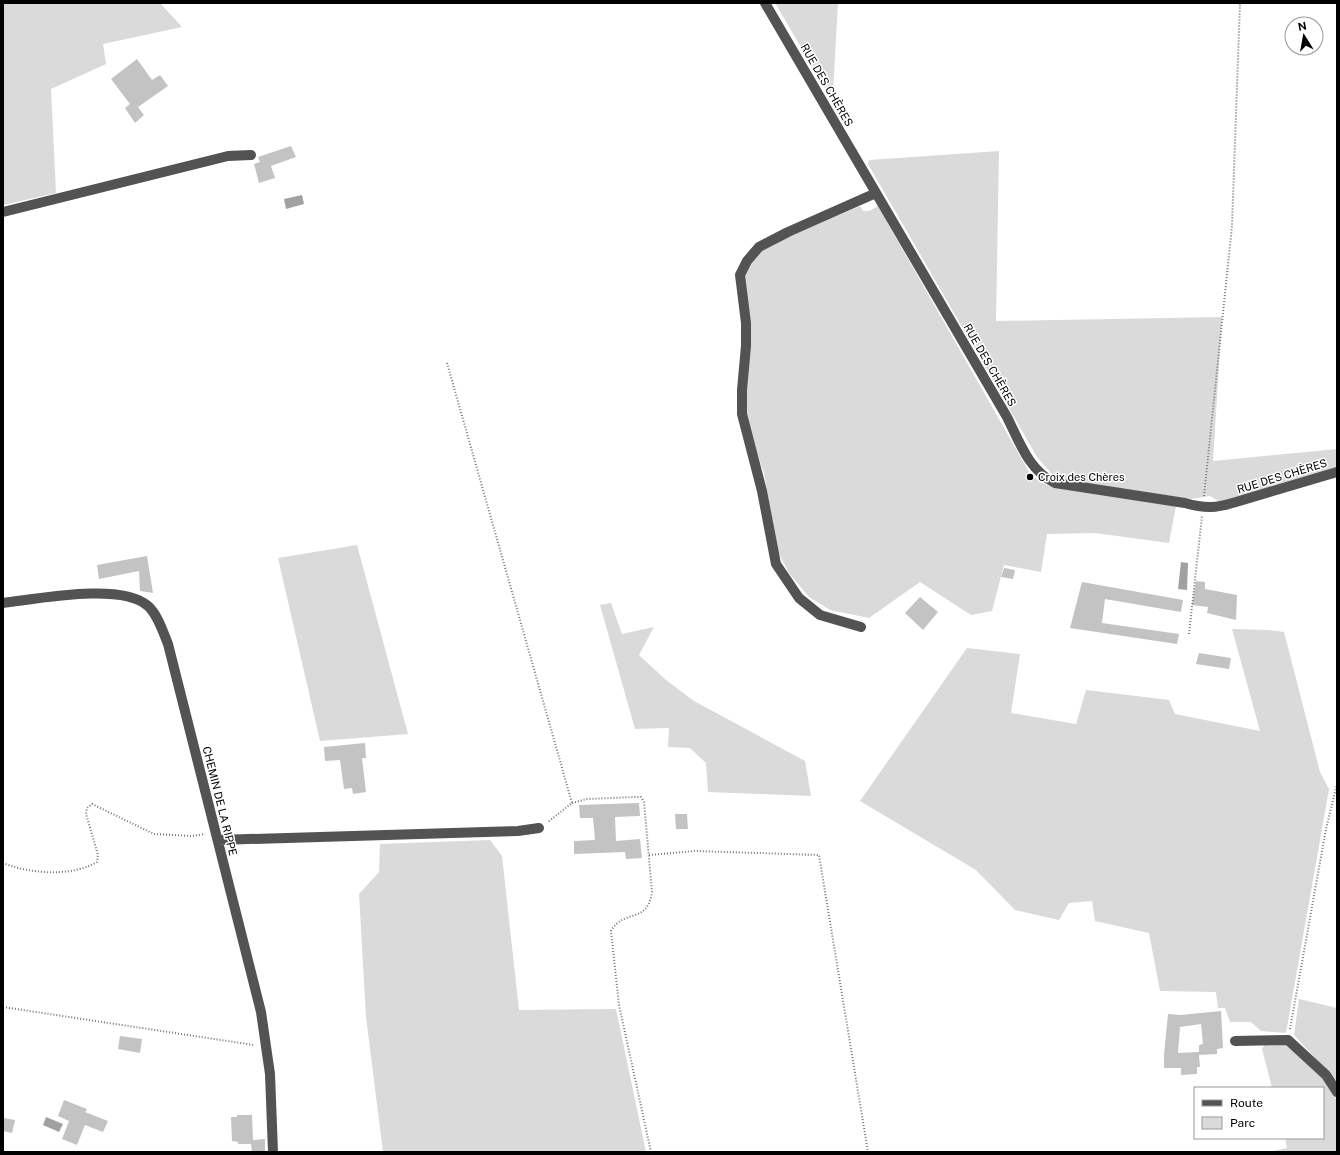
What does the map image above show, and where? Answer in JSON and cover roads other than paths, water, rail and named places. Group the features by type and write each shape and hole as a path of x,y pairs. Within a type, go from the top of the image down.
{"street":[{"name":"RUE DES CHÈRES","path":"765,3 1007,417 1034,468 1044,478 1055,483 1186,503 1203,508 1219,507 1337,472"},
{"path":"3,212 228,156 251,155"},
{"path":"861,627 820,615 800,598 776,564 762,490 742,414 746,323 740,275 747,261 759,247 876,193"},
{"name":"CHEMIN DE LA RIPPE","path":"3,603 77,594 121,596 135,598 149,606 160,624 168,644 261,1012 270,1074 273,1152"},
{"path":"216,836 518,831 539,828"},
{"path":"1235,1041 1288,1040 1326,1075 1337,1092"}],"place":[{"name":"Croix des Chères","path":"1030,477"}]}
